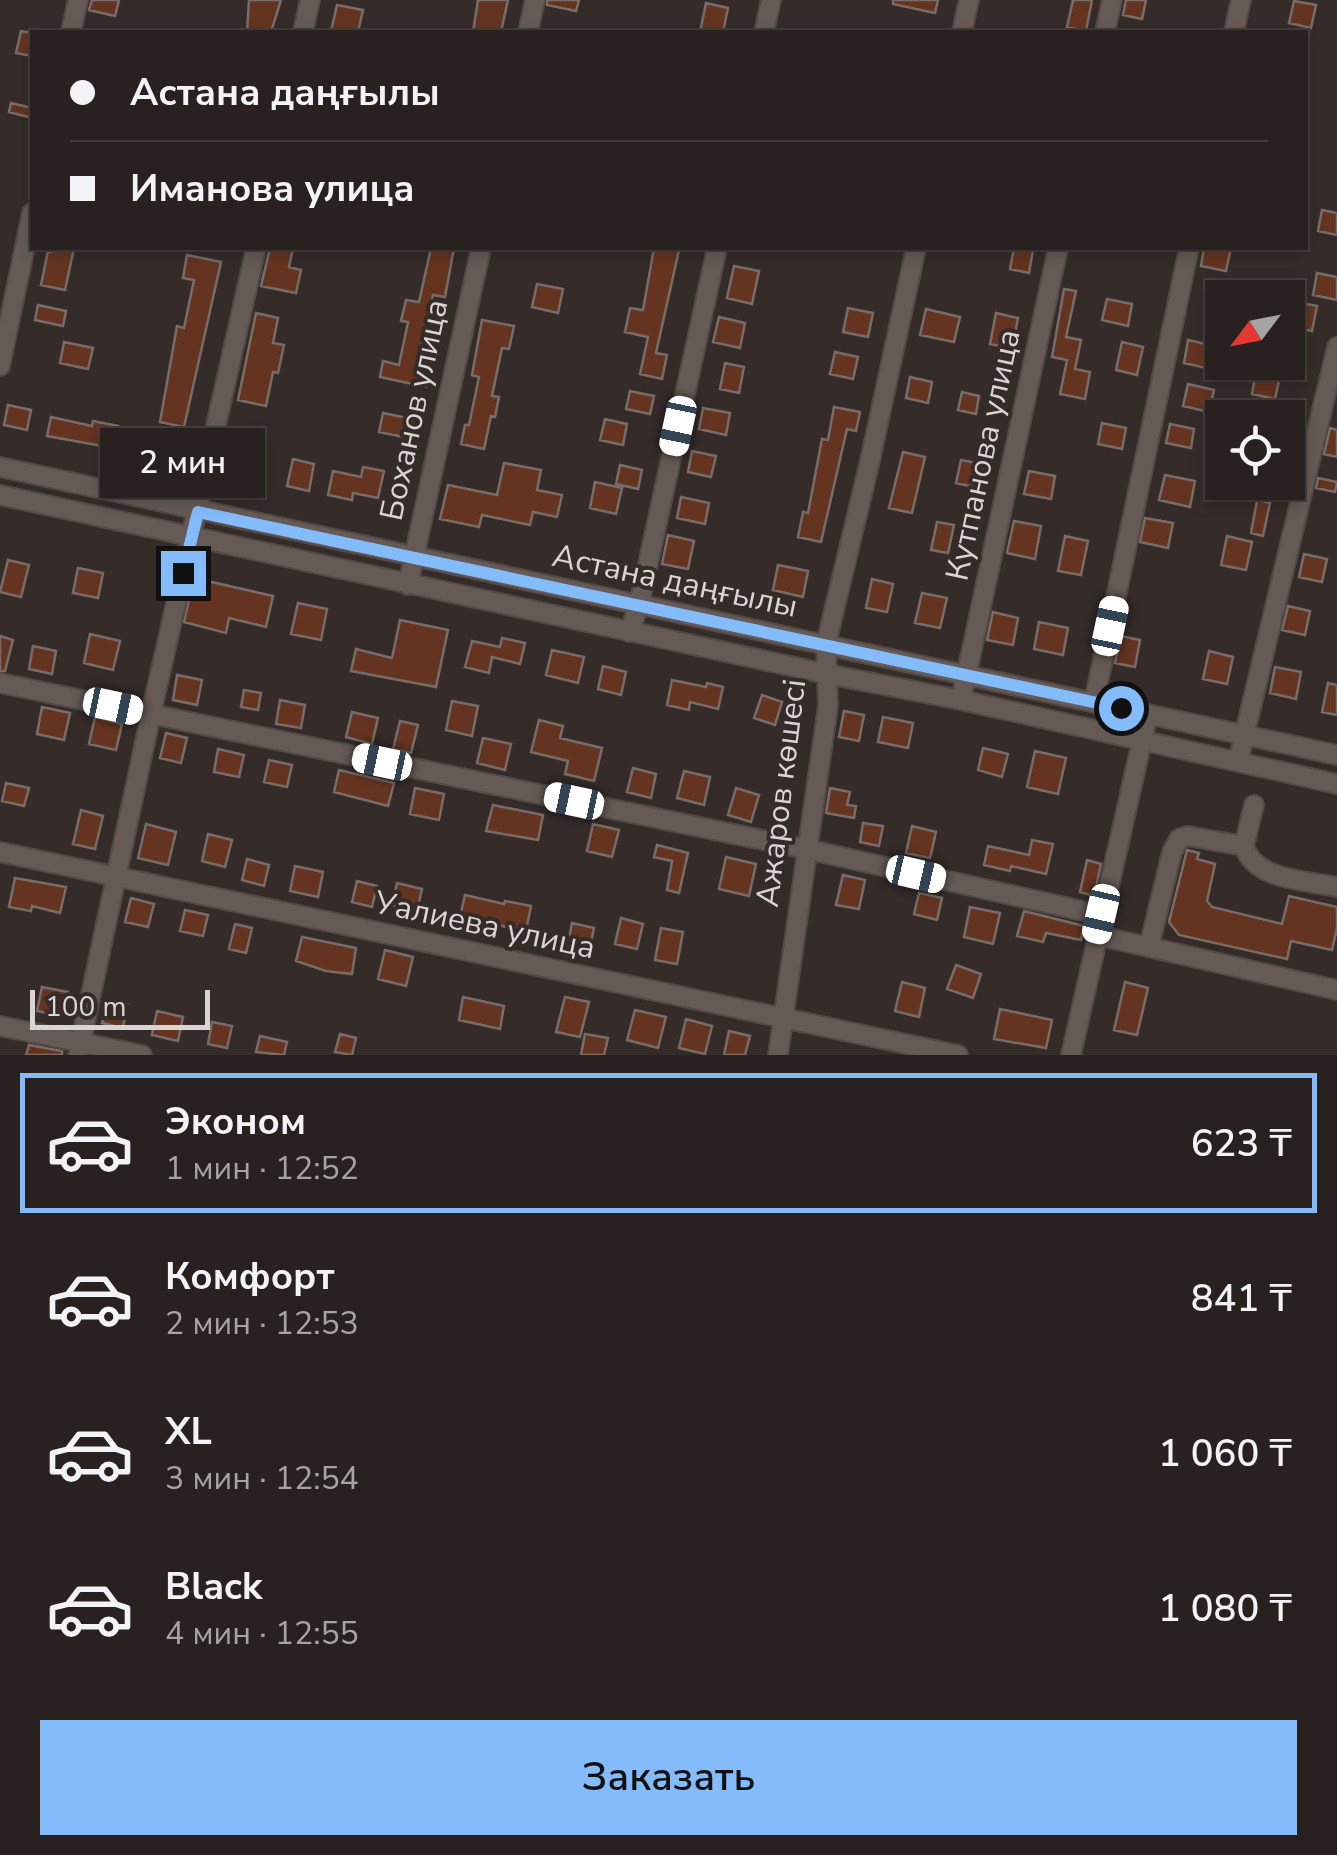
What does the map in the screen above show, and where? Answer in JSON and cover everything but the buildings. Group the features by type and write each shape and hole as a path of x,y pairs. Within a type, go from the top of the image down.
{"street":[{"path":"71,30 78,0"},
{"path":"303,30 310,0"},
{"path":"528,30 535,0"},
{"path":"764,30 771,0"},
{"path":"962,30 968,0"},
{"path":"1104,30 1112,0"},
{"path":"1234,30 1241,0"},
{"path":"0,366 30,224"},
{"path":"80,1048 256,250"},
{"name":"Боханов улица","path":"408,585 480,250"},
{"path":"629,632 639,605 717,250"},
{"name":"Ажаров көшесі","path":"778,1055 828,706 826,644 916,250"},
{"name":"Кутпанова улица","path":"961,700 1058,250"},
{"path":"1094,702 1189,250"},
{"path":"1238,762 1337,348"},
{"name":"Астана даңғылы","path":"0,467 1337,755"},
{"name":"Астана даңғылы","path":"0,496 1337,784"},
{"path":"0,683 806,849 1101,914"},
{"path":"1071,1055 1148,714"},
{"path":"1254,805 1244,846 1247,856 1265,872 1337,886"},
{"path":"1148,947 1175,844 1188,836 1244,846"},
{"name":"Уалиева улица","path":"0,852 958,1055"},
{"path":"1096,935 1337,990"},
{"path":"0,1026 80,1048 142,1055"}],"route":[{"path":"183,573 198,512 1121,708"}]}
